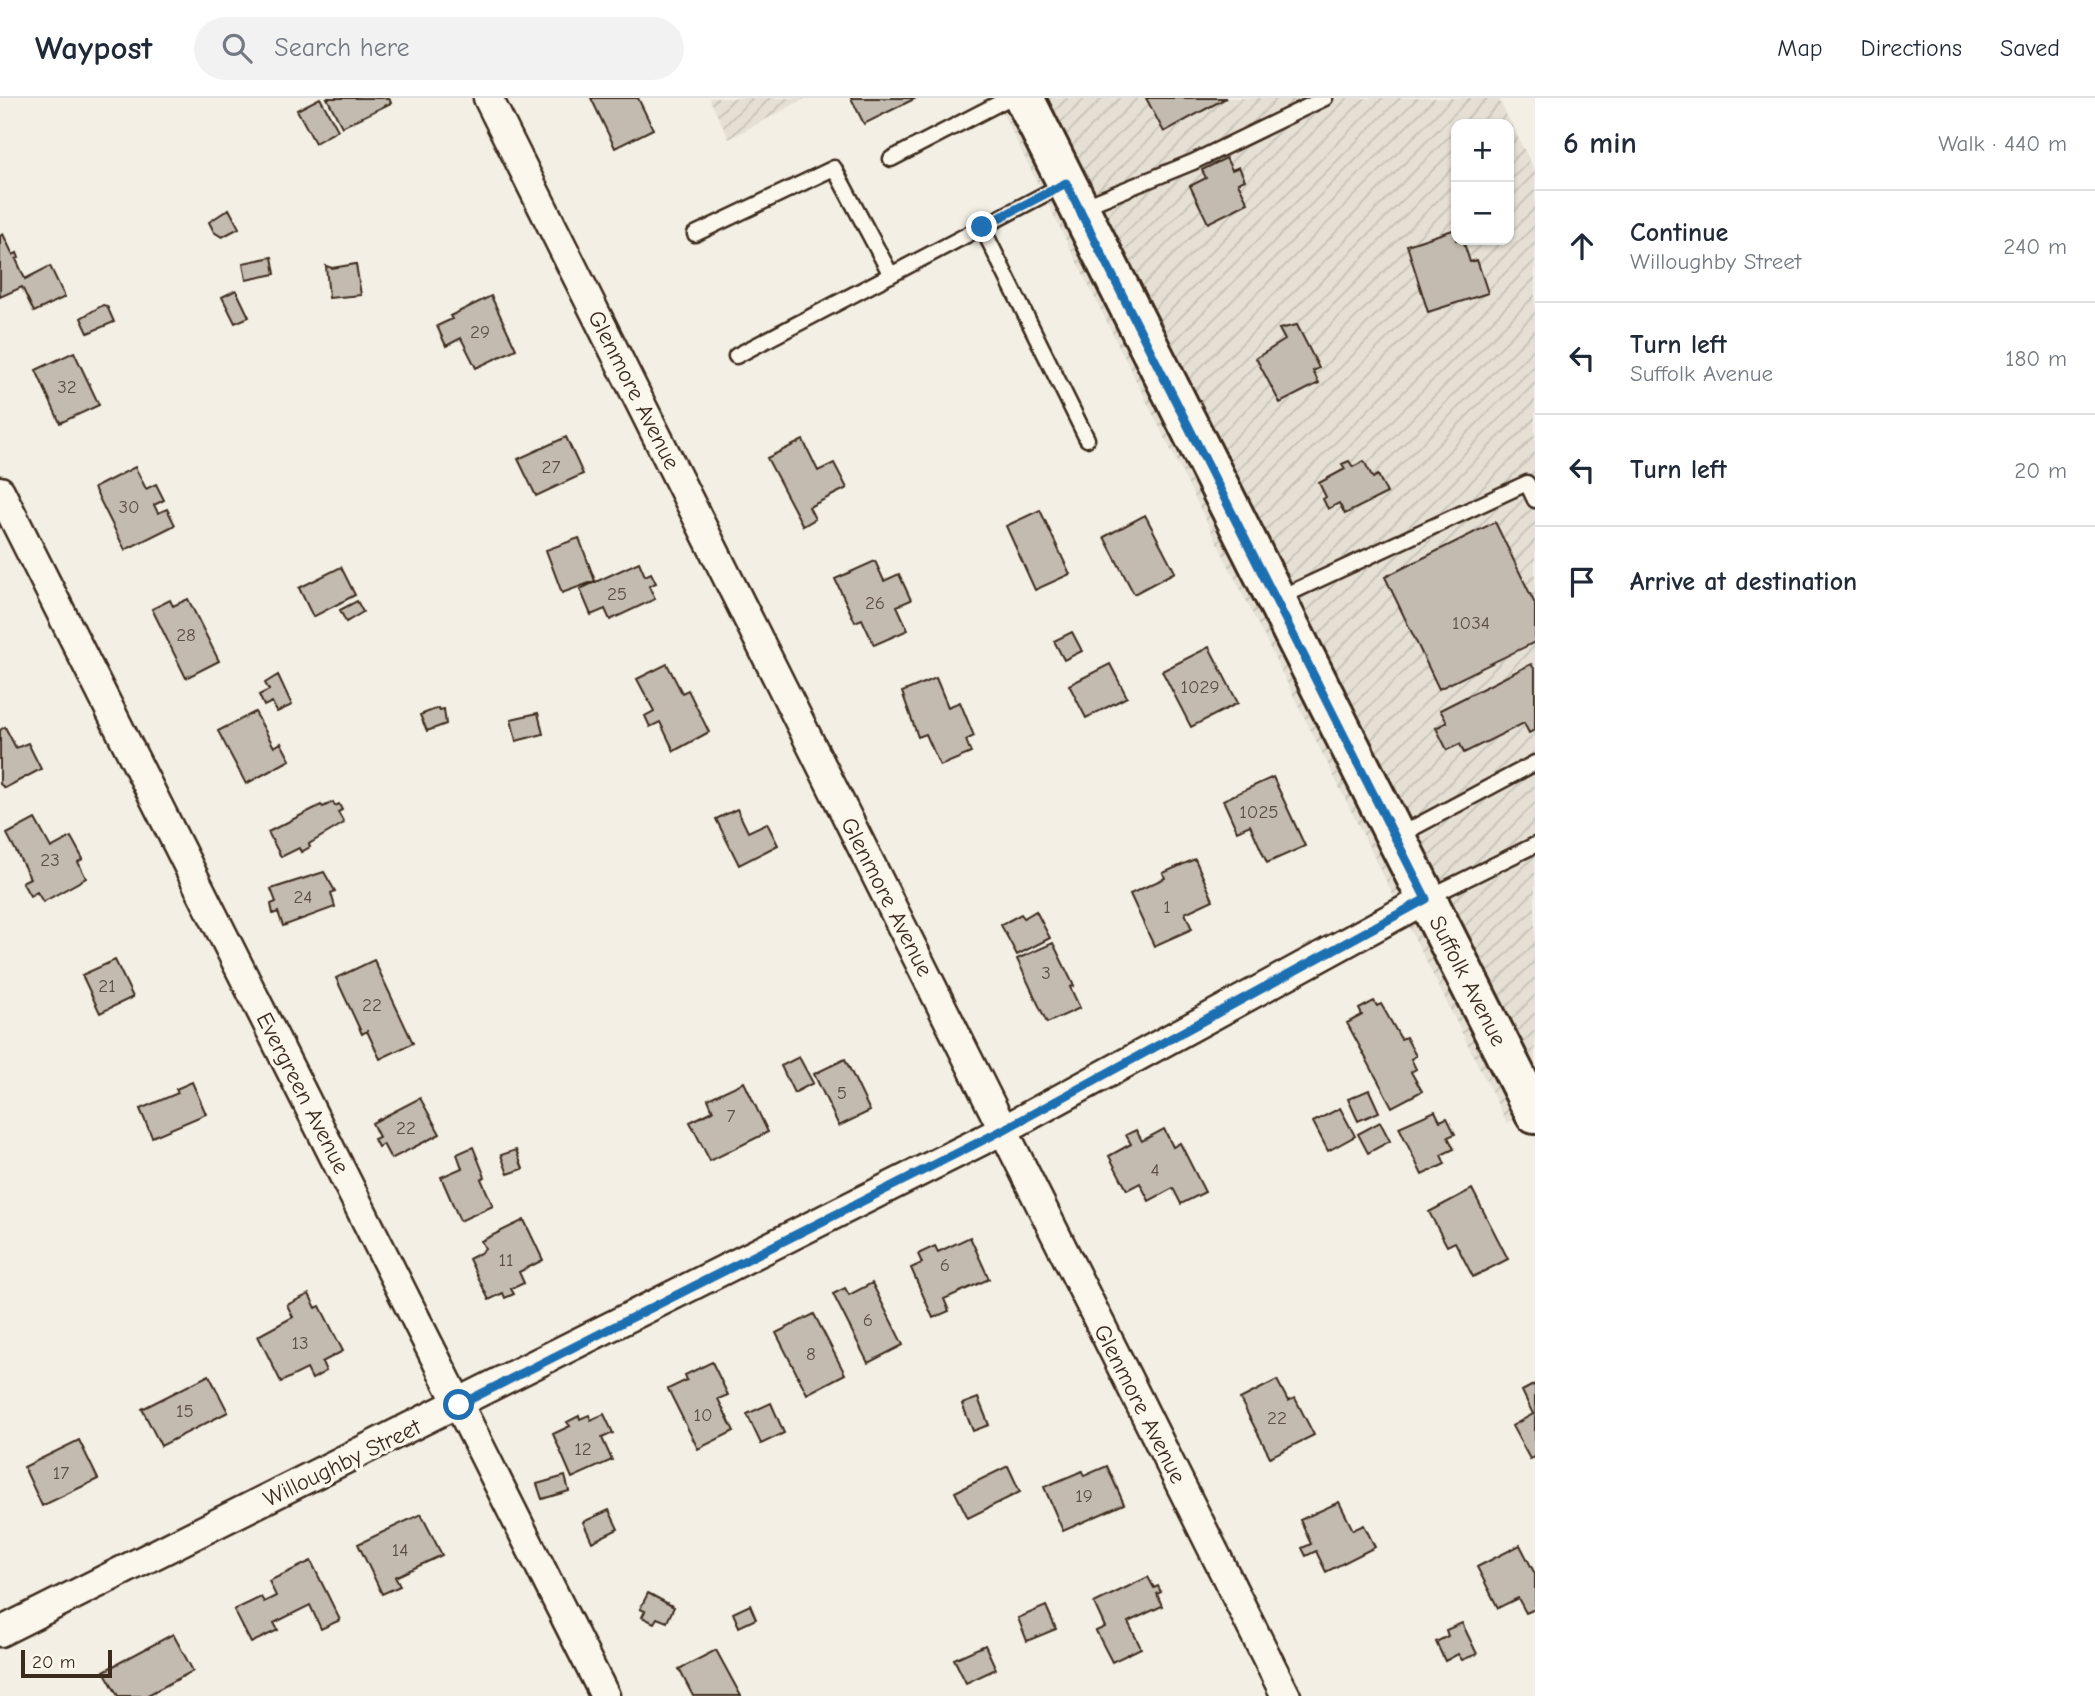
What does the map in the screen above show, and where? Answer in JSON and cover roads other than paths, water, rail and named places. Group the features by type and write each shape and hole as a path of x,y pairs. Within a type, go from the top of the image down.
{"main road":[{"name":"Suffolk Avenue","path":"1024,98 1426,899 1530,1092"}],"street":[{"name":"Glenmore Avenue","path":"488,98 1286,1696"},
{"name":"Evergreen Avenue","path":"0,491 605,1696"},
{"name":"Willoughby Street","path":"0,1632 459,1405 1003,1130 1426,899"}],"lane":[{"path":"891,159 1009,98"},
{"path":"736,356 982,227 1073,196 1193,162 1325,98"},
{"path":"695,234 834,168 891,275"},
{"path":"982,227 1087,439"},
{"path":"1276,600 1527,483 1535,500"},
{"path":"1395,838 1535,763"},
{"path":"1426,899 1535,845"}]}
